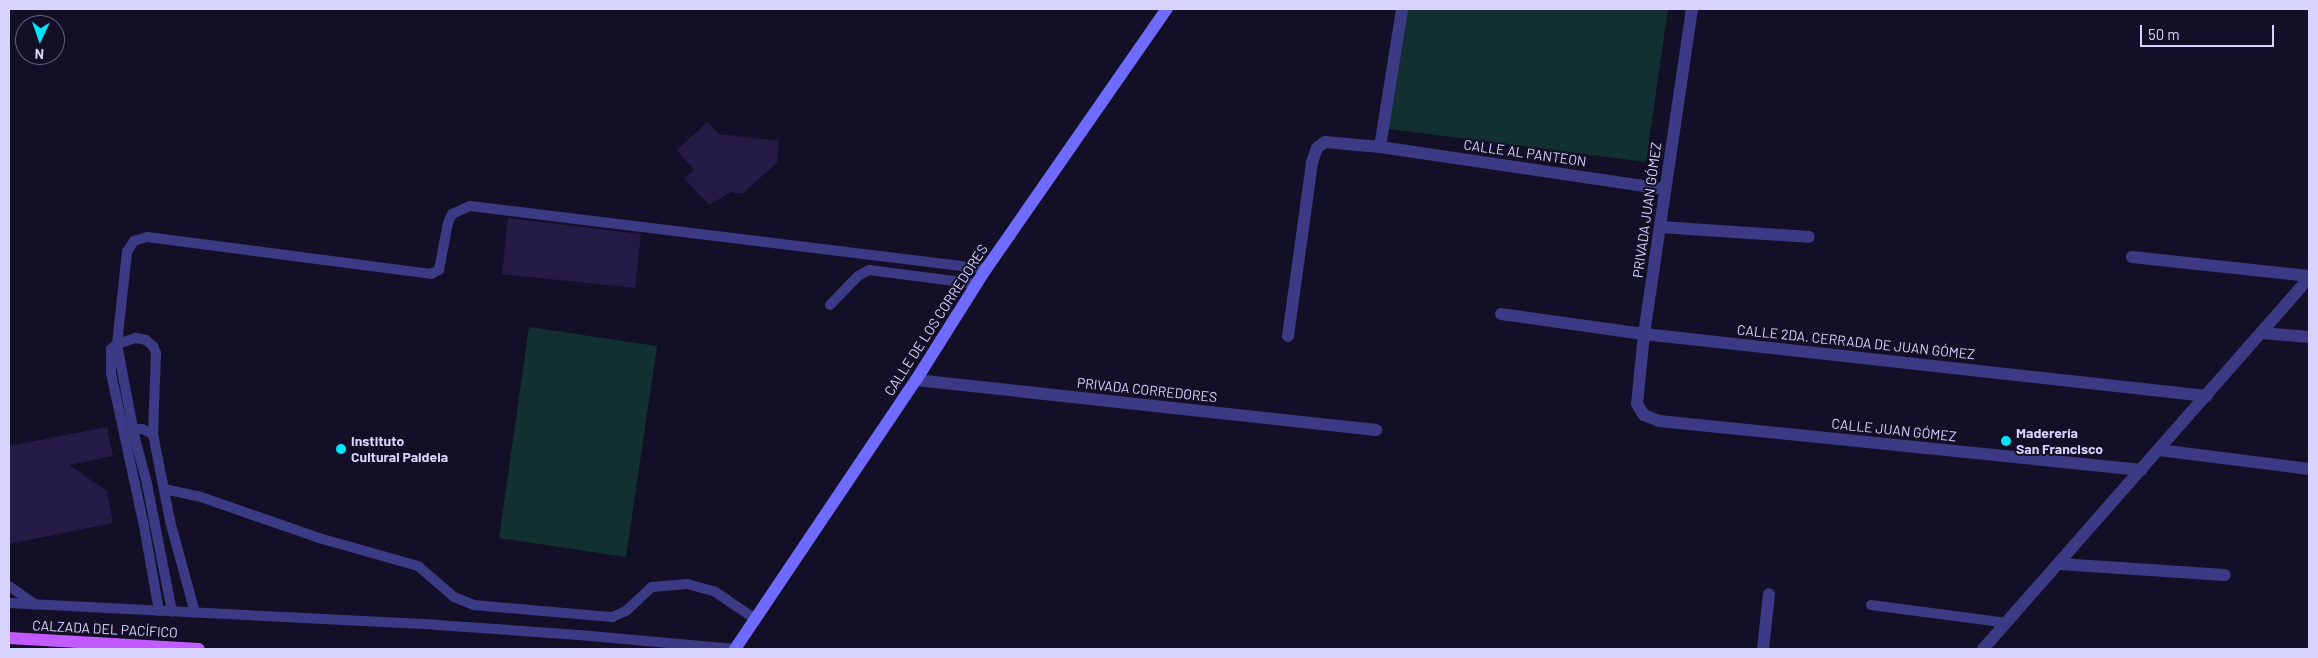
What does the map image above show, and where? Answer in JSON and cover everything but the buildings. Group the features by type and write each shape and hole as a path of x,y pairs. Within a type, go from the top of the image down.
{"main road":[{"name":"CALLE DE LOS CORREDORES","path":"735,649 916,380 986,269 1167,9"},
{"name":"CALZADA DEL PACÍFICO","path":"9,638 199,649"}],"street":[{"path":"1380,147 1402,9"},
{"name":"PRIVADA JUAN GÓMEZ","path":"1644,415 1637,404 1644,334 1692,9"},
{"name":"CALLE AL PANTEON","path":"1288,336 1312,162 1317,148 1329,141 1665,189"},
{"path":"1660,227 1809,238"},
{"path":"2132,257 2309,277"},
{"path":"1983,649 2060,564 2309,277"},
{"name":"CALLE 2DA. CERRADA DE JUAN GÓMEZ","path":"1501,314 1644,334 2207,396"},
{"path":"2262,333 2309,337"},
{"name":"PRIVADA CORREDORES","path":"916,380 1376,430"},
{"name":"CALLE JUAN GÓMEZ","path":"1644,415 1659,421 2142,470"},
{"path":"2159,450 2309,469"},
{"path":"2060,564 2225,575"},
{"path":"1763,649 1769,594"}],"lane":[{"path":"172,612 151,502 132,423 117,344 127,252 134,241 147,238 161,238 431,274 439,270 448,222 452,214 470,206 986,269"},
{"path":"830,306 858,276 869,270 977,284"},
{"path":"159,611 144,526 111,373 111,349 117,344 136,338 146,340 153,346 157,362 153,434 170,521 195,614"},
{"path":"124,438 130,431 136,429 153,434"},
{"path":"164,489 198,496 319,538 418,566 454,597 474,605 612,617 626,612 652,588 687,584 714,591 755,619"},
{"path":"9,586 36,605"},
{"path":"9,603 513,630 735,649"},
{"path":"1871,605 2007,623"}],"green space":[{"path":"1404,9 1668,9 1646,162 1389,129"},
{"path":"529,327 657,346 626,557 499,538"}],"place":[{"name":"Maderería San Francisco","path":"2006,441"},
{"name":"Instituto Cultural Paideia","path":"341,449"}]}
